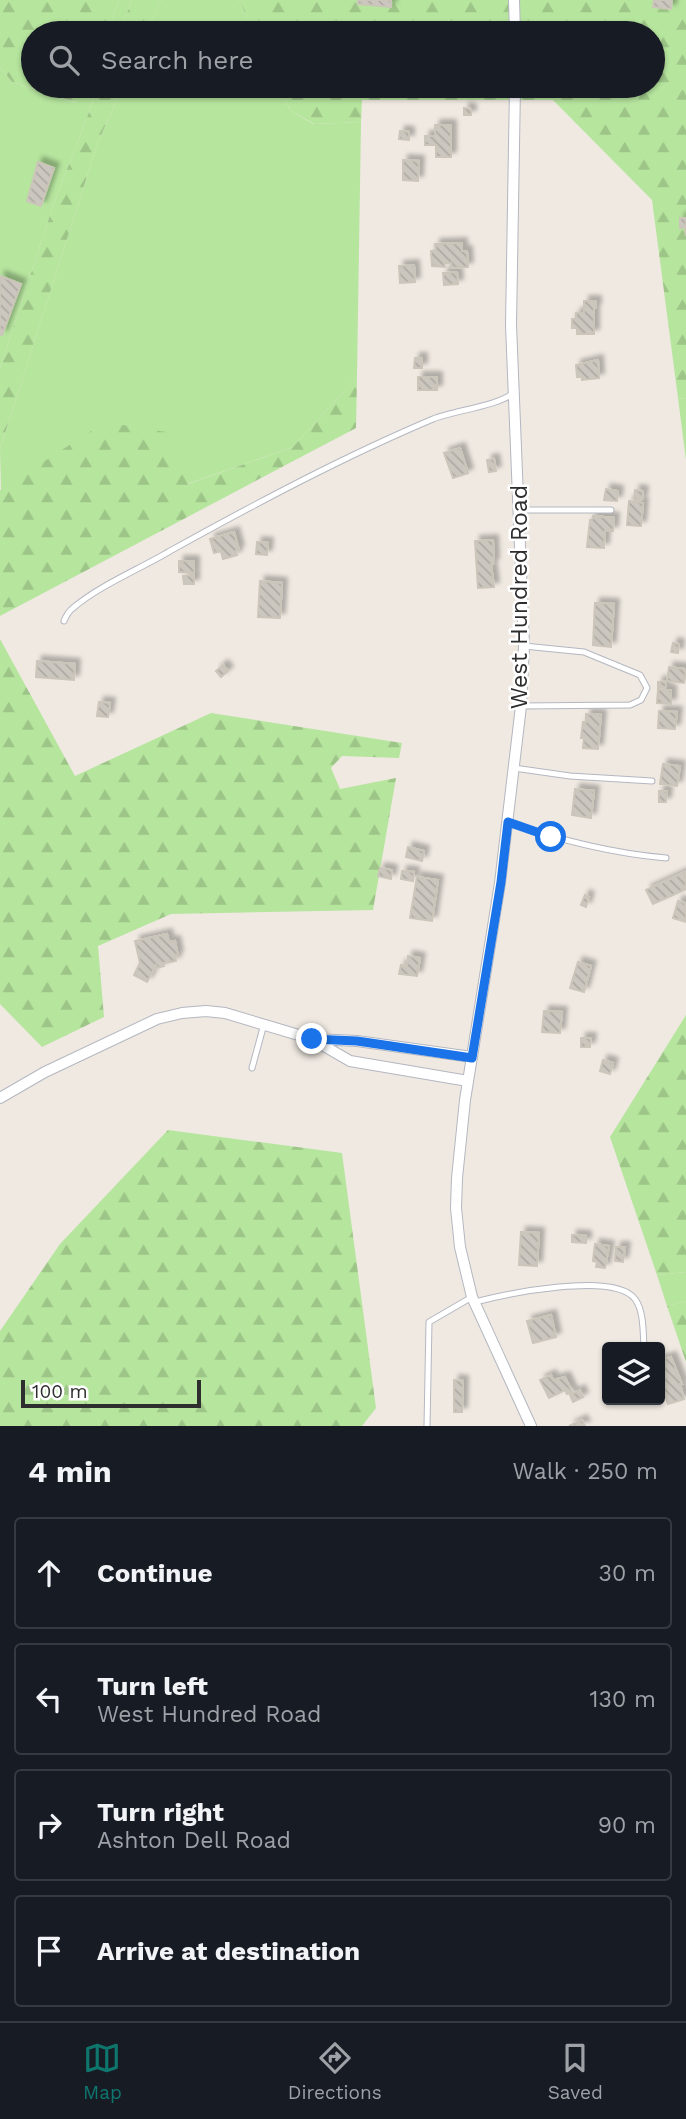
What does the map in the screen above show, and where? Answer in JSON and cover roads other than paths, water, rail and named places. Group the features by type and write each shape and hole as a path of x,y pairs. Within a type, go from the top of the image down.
{"street":[{"path":"514,0 515,21"},
{"name":"West Hundred Road","path":"515,98 511,232 513,393 524,646 521,706 501,882 468,1081 456,1208 460,1247 474,1299 531,1426"},
{"path":"0,1098 45,1072 157,1019 206,1011 225,1013 312,1039 350,1061 468,1081"},
{"path":"312,1039 357,1041 472,1058"}],"lane":[{"path":"64,621 72,609 101,590 349,457 436,418 501,401 513,393"},
{"path":"519,510 611,510"},
{"path":"521,706 630,705 641,700 647,688 640,675 584,652 524,646"},
{"path":"514,768 570,776 652,781"},
{"path":"508,822 573,842 632,855 666,858"},
{"path":"252,1068 264,1024"},
{"path":"427,1426 429,1322 474,1299 561,1288 607,1286 625,1290 638,1304 644,1342"}]}
